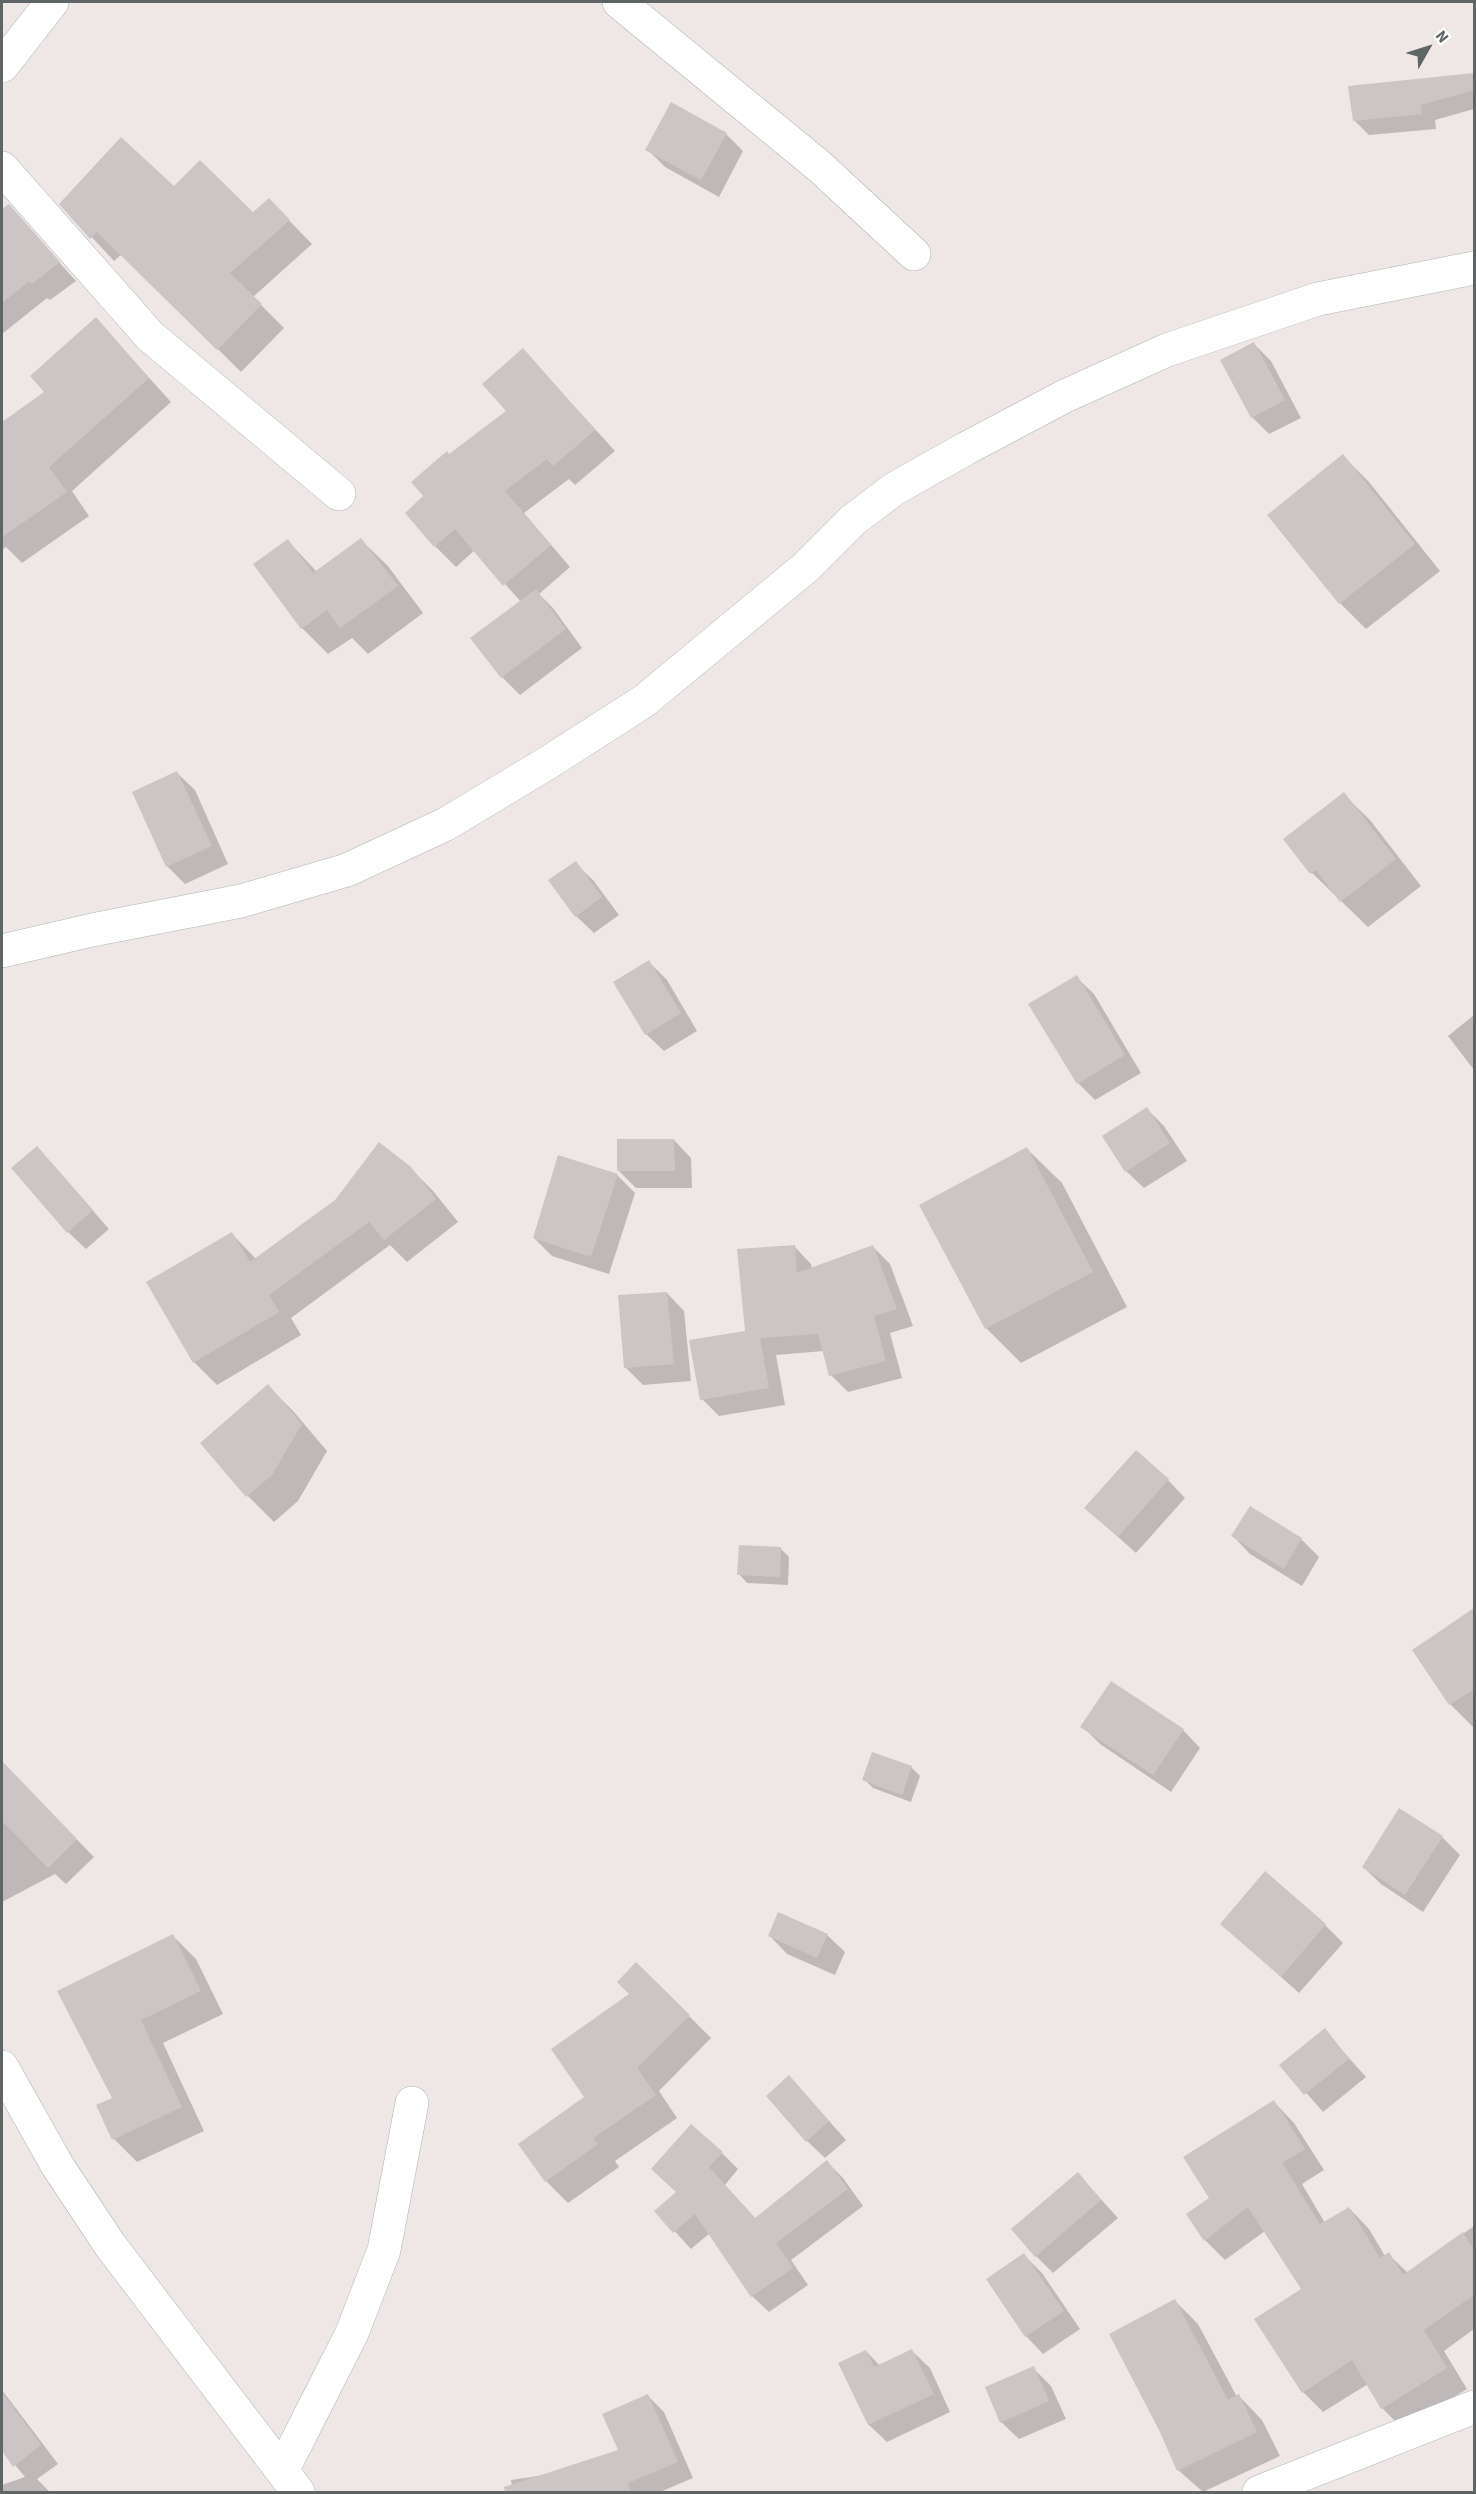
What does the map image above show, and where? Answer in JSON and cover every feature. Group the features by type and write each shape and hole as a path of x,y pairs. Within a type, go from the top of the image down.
{"street":[{"path":"2,66 52,2"},
{"path":"619,2 819,166 914,254"},
{"path":"2,168 150,336 339,494"},
{"path":"2,951 92,930 241,901 347,870 446,824 540,768 644,701 806,567 853,520 894,489 965,449 1065,396 1167,350 1318,299 1474,268"},
{"path":"2,2067 57,2165 110,2245 290,2482"},
{"path":"290,2482 384,2250 412,2103"},
{"path":"1259,2493 1474,2407"}],"building":[{"path":"1474,73 1474,90 1421,105 1422,114 1353,121 1348,86"},
{"path":"671,102 727,133 701,180 645,150"},
{"path":"121,137 174,186 200,160 253,212 269,198 290,220 230,273 262,304 217,350 97,232 90,239 59,204"},
{"path":"9,204 60,262 32,284 29,281 2,303 2,209"},
{"path":"96,317 149,378 49,467 67,492 2,537 2,422 44,392 30,376"},
{"path":"1254,342 1285,400 1251,418 1220,360"},
{"path":"523,348 595,430 553,466 547,459 505,491 551,545 503,586 455,529 434,547 405,513 423,496 411,482 447,451 449,454 506,411 482,384"},
{"path":"1343,454 1415,544 1339,604 1267,515"},
{"path":"361,538 398,586 340,628 327,610 301,629 253,564 288,539 313,573"},
{"path":"536,589 566,629 501,678 470,638"},
{"path":"177,771 212,846 166,867 132,792"},
{"path":"1344,792 1396,859 1340,902 1316,870 1310,874 1283,839"},
{"path":"576,861 602,897 575,917 548,880"},
{"path":"649,960 681,1013 645,1035 613,982"},
{"path":"1077,975 1125,1055 1077,1084 1028,1004"},
{"path":"1147,1107 1170,1143 1125,1172 1102,1136"},
{"path":"617,1139 674,1139 675,1171 617,1171"},
{"path":"379,1142 411,1167 436,1199 384,1240 369,1222 269,1295 279,1312 193,1363 146,1282 232,1232 250,1262 335,1200"},
{"path":"37,1146 93,1210 67,1233 11,1168"},
{"path":"1027,1147 1093,1272 985,1329 919,1205"},
{"path":"558,1155 618,1174 591,1257 533,1238"},
{"path":"795,1245 797,1273 873,1245 897,1309 874,1316 886,1361 829,1376 818,1334 760,1338 769,1388 700,1400 689,1340 745,1331 737,1249"},
{"path":"667,1292 674,1364 624,1368 618,1295"},
{"path":"268,1384 302,1424 272,1475 246,1497 200,1443"},
{"path":"1136,1450 1169,1479 1118,1537 1084,1508"},
{"path":"1250,1506 1302,1538 1284,1569 1231,1536"},
{"path":"739,1545 781,1547 780,1577 737,1575"},
{"path":"1474,1608 1474,1689 1449,1705 1412,1650"},
{"path":"1111,1681 1184,1729 1153,1775 1080,1727"},
{"path":"872,1752 912,1766 902,1795 862,1780"},
{"path":"2,1761 77,1839 48,1868 2,1821"},
{"path":"1399,1808 1443,1836 1405,1895 1362,1867"},
{"path":"1265,1871 1326,1924 1281,1977 1220,1924"},
{"path":"778,1912 828,1934 817,1958 768,1936"},
{"path":"173,1934 201,1991 141,2020 182,2107 112,2140 96,2105 112,2098 57,1991"},
{"path":"636,1962 690,2015 637,2068 656,2095 593,2138 598,2144 545,2182 518,2144 584,2097 551,2049 629,1994 617,1982"},
{"path":"1325,2028 1349,2059 1304,2095 1279,2065"},
{"path":"789,2075 829,2121 806,2142 766,2096"},
{"path":"1274,2100 1305,2149 1282,2163 1320,2224 1349,2207 1380,2258 1389,2252 1403,2275 1463,2232 1474,2250 1474,2295 1424,2330 1447,2368 1381,2409 1352,2360 1302,2393 1254,2319 1301,2289 1248,2207 1204,2241 1186,2214 1209,2198 1183,2157"},
{"path":"691,2124 723,2152 709,2167 755,2218 827,2160 848,2189 776,2243 793,2268 751,2297 695,2214 673,2233 654,2211 676,2192 651,2169"},
{"path":"1078,2172 1101,2200 1035,2257 1011,2229"},
{"path":"1024,2253 1064,2311 1025,2337 986,2279"},
{"path":"1175,2299 1228,2400 1239,2394 1257,2432 1177,2471 1160,2432 1109,2334"},
{"path":"912,2349 934,2394 868,2425 838,2363 866,2350 874,2367"},
{"path":"1034,2366 1049,2401 1000,2423 985,2387"},
{"path":"2,2392 41,2445 13,2467 2,2451"},
{"path":"648,2394 678,2462 628,2483 631,2493 505,2493 504,2487 618,2450 602,2414"}]}
